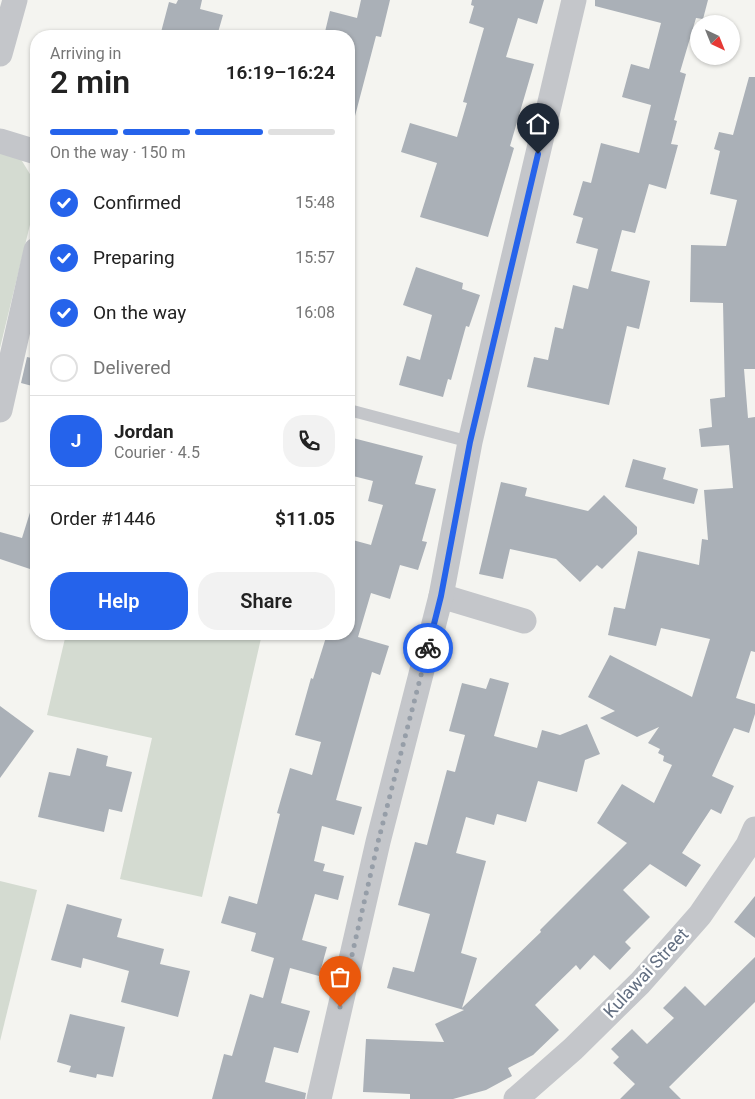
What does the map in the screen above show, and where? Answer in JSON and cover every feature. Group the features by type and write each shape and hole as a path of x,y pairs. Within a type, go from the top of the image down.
{"street":[{"path":"0,54 14,0"},
{"path":"319,1099 378,842 441,596 470,442 574,0"},
{"path":"0,142 30,150"},
{"path":"0,410 30,277"},
{"path":"441,596 524,621"},
{"name":"Kulawai Street","path":"516,1099 573,1049 633,990 700,915 748,845 755,829"}],"lane":[{"path":"355,412 470,442"}],"shaded area":[{"path":"0,152 19,156 30,174 30,225 0,348"},
{"path":"65,640 261,640 202,897 120,879 152,738 47,715"},
{"path":"0,881 37,890 0,1041"}],"building":[{"path":"178,0 202,0 200,9 223,15 219,30 162,30 169,2 176,4"},
{"path":"361,0 390,0 381,37 376,36 355,116 355,30 325,30 330,11 357,18"},
{"path":"472,0 544,0 537,24 518,18 506,57 534,64 510,146 514,148 488,237 420,217 437,163 401,152 410,123 457,137 467,103 463,102 484,28 469,23 474,6 471,5"},
{"path":"595,0 708,0 704,15 690,15 690,38 680,72 686,74 674,120 677,121 671,144 678,145 666,189 649,184 635,233 622,230 611,271 650,281 639,329 627,326 609,405 527,387 534,357 548,360 555,327 563,329 573,285 588,289 598,249 576,243 583,218 573,215 583,181 591,183 601,143 639,153 651,105 622,97 631,64 649,69 661,23 595,6"},
{"path":"749,77 755,77 755,369 744,369 748,418 755,417 755,652 751,651 736,698 755,704 755,714 749,733 734,728 712,776 734,786 721,814 711,809 682,853 701,865 686,887 650,864 623,890 650,917 625,942 631,948 610,970 594,955 580,970 576,965 535,1005 559,1030 533,1055 508,1068 512,1076 486,1090 453,1099 410,1099 410,1094 363,1092 366,1039 444,1042 435,1024 464,1010 387,988 393,967 414,972 430,914 398,905 415,842 427,845 447,770 455,772 465,735 449,731 462,683 486,689 490,678 509,683 494,736 537,748 542,730 560,735 587,724 600,754 585,760 577,792 538,781 526,822 497,814 494,825 466,817 456,853 486,861 461,953 477,958 462,1008 541,932 540,930 627,843 597,823 622,784 654,803 672,765 663,761 664,756 658,753 660,749 648,743 659,727 637,737 600,718 615,711 588,697 610,655 692,697 710,639 661,628 656,646 608,635 614,607 625,609 638,551 699,565 702,539 708,540 704,490 733,488 729,445 701,447 699,429 712,427 710,399 725,397 723,303 690,302 691,245 726,246 737,200 710,194 720,151 714,149 719,132 733,135"},
{"path":"416,267 463,283 462,289 480,295 469,327 466,326 451,380 448,379 443,397 399,385 407,356 420,360 432,315 403,305"},
{"path":"27,357 30,358 30,385 21,383"},
{"path":"355,439 423,456 415,484 436,489 422,541 427,542 418,570 400,565 390,599 371,593 358,637 389,646 380,675 372,672 336,800 362,807 354,835 322,826 314,861 325,864 323,871 344,876 338,900 315,894 302,940 327,947 319,976 290,968 281,1003 310,1011 298,1053 274,1047 265,1082 306,1093 305,1099 212,1099 224,1054 232,1056 250,994 263,998 274,958 251,951 256,933 221,923 229,896 257,904 280,814 277,813 290,768 312,775 321,742 295,735 311,678 313,679 325,640 355,640 355,541 371,545 383,505 368,501 373,481 355,476"},
{"path":"633,459 666,468 663,479 698,489 694,504 625,487"},
{"path":"501,482 527,488 525,496 588,511 604,495 637,527 637,534 602,569 597,565 580,582 556,559 510,549 503,579 479,574"},
{"path":"30,512 30,569 0,559 0,532 22,538"},
{"path":"0,706 34,731 0,778"},
{"path":"77,748 108,756 106,766 132,772 122,812 109,809 104,832 38,817 49,772 70,776"},
{"path":"755,896 755,938 734,922"},
{"path":"67,904 122,919 117,937 164,949 160,964 190,971 178,1017 121,1002 129,971 83,958 81,968 51,960"},
{"path":"755,957 755,1002 669,1087 681,1099 620,1099 635,1084 613,1063 619,1057 611,1049 632,1029 647,1044 674,1018 663,1008 685,986 705,1006"},
{"path":"70,1014 125,1027 113,1077 97,1074 96,1078 69,1072 71,1066 57,1062"}],"way so far":[{"path":"340,1007 378,842 428,648"}],"route":[{"path":"428,648 441,596 470,442 538,154"}]}
